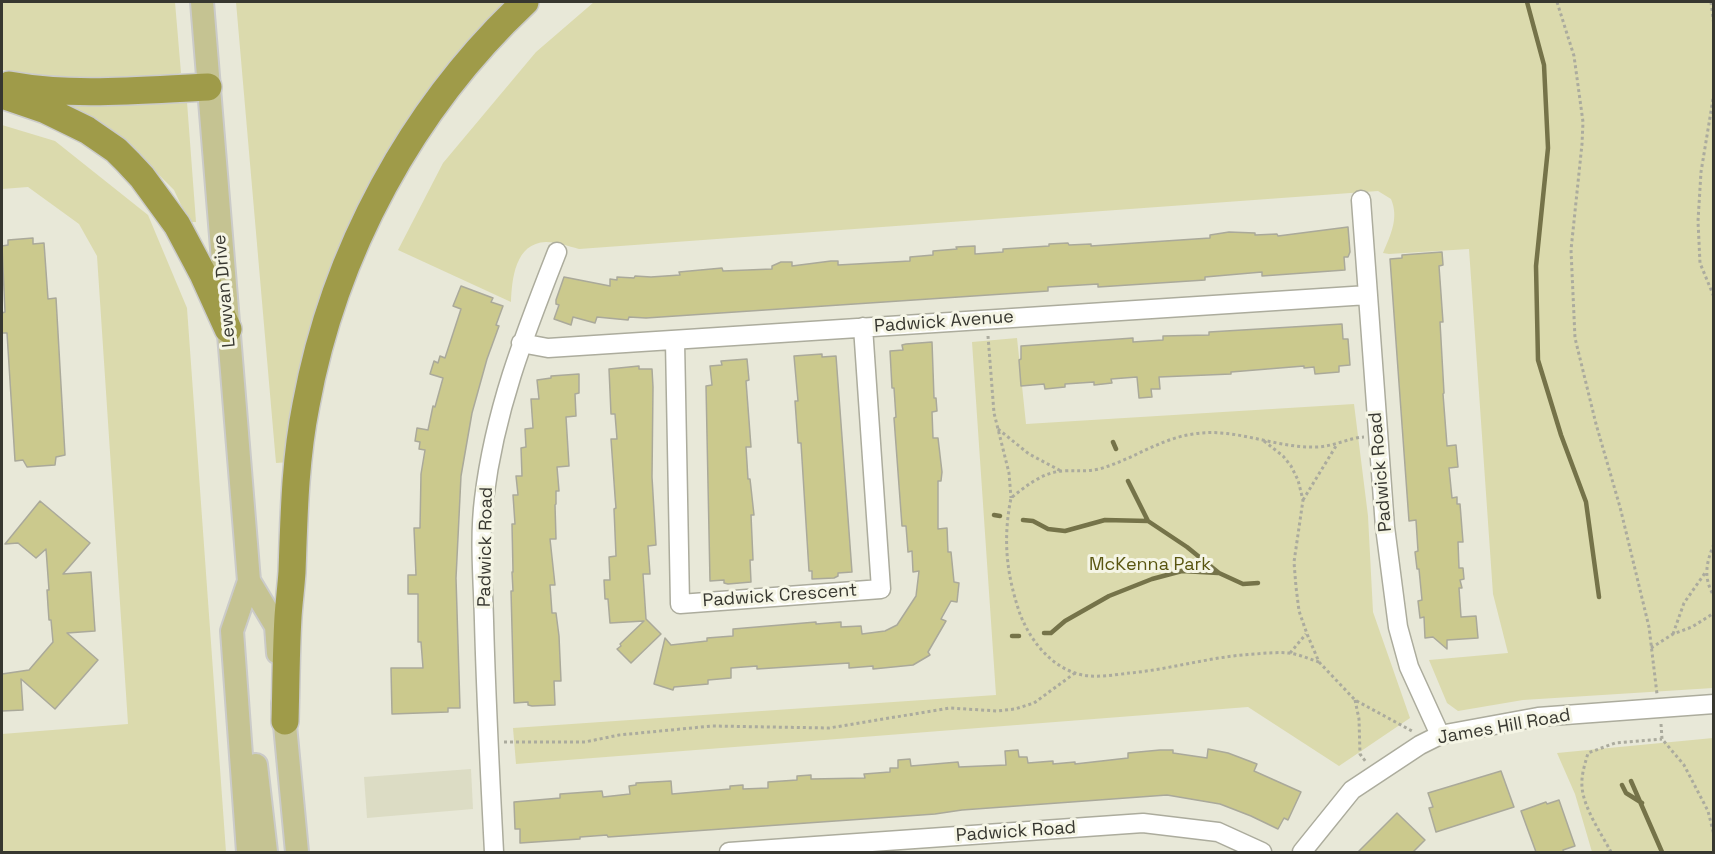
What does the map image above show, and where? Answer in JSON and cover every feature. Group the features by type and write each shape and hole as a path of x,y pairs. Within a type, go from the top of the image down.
{"highway":[{"path":"285,721 296,473 306,404 327,320 361,232 381,191 417,129 471,59 525,2"},
{"path":"2,84 43,90 97,92 208,87"},
{"path":"2,94 46,110 87,130 116,150 128,162 142,177 162,208 177,225 228,329"}],"main road":[{"name":"Lewvan Drive","path":"202,2 249,581 232,631 248,852"},
{"name":"Lewvan Drive","path":"249,581 276,626 297,852"},
{"path":"232,631 253,742 266,852"}],"street":[{"name":"Padwick Road","path":"1361,200 1385,527 1398,627 1409,667 1440,735"},
{"name":"Padwick Road","path":"494,852 488,741 482,544 483,502 500,412 521,343 557,252"},
{"name":"Padwick Avenue","path":"521,343 548,348 1368,295"},
{"name":"Padwick Crescent","path":"675,340 680,604 881,589 863,327"},
{"name":"James Hill Road","path":"1302,852 1352,790 1420,745 1440,735 1538,717 1713,704"},
{"name":"Padwick Road","path":"729,852 1143,823 1218,832 1262,852"}],"path":[{"path":"1557,2 1574,57 1583,122 1570,250 1575,338 1649,627 1658,699"},
{"path":"1711,2 1713,26"},
{"path":"1713,93 1701,172 1698,221 1700,263 1713,297"},
{"path":"1708,131 1713,131"},
{"path":"989,319 988,339 993,403 1009,473 1011,498 1006,522 1005,550 1008,576 1022,620 1034,641 1047,657 1075,673 1086,676 1155,671 1237,655 1290,653 1319,662"},
{"path":"998,428 1029,454 1061,471"},
{"path":"1011,498 1032,481 1061,471 1088,472 1112,465 1168,440 1194,434 1233,434 1315,447 1337,445 1359,438 1378,437"},
{"path":"1263,440 1283,456 1298,480 1303,500 1294,562 1299,610 1306,634 1319,662 1355,700 1406,726 1412,731 1420,745"},
{"path":"1303,500 1337,445"},
{"path":"1672,634 1684,603 1705,573 1713,544"},
{"path":"1705,573 1713,596"},
{"path":"1652,648 1672,634 1692,627 1713,613"},
{"path":"1290,653 1306,634"},
{"path":"488,741 585,742 655,731 712,726 829,728 950,708 997,711 1015,709 1034,703 1075,673"},
{"path":"1355,700 1359,718 1360,754 1376,774"},
{"path":"1660,723 1662,739 1684,765 1708,810 1713,835"},
{"path":"1611,852 1586,803 1582,787 1582,772 1588,753 1615,743 1662,739"}],"shaded area":[{"path":"471,769 473,809 367,818 364,777"}],"green space":[{"path":"2,2 175,2 181,73 165,79 81,80 2,70"},
{"path":"236,2 507,2 473,36 405,124 353,217 311,323 290,462 276,463"},
{"path":"594,2 1713,2 1713,688 1523,700 1458,711 1447,703 1429,660 1508,653 1493,594 1469,249 1383,253 1393,226 1394,213 1391,199 1378,191 579,249 546,242 536,244 522,255 514,273 511,302 398,250 443,163 536,52"},
{"path":"20,93 69,102 143,104 187,102 196,222 189,222 174,190 131,147"},
{"path":"2,125 55,141 148,215 187,308 226,852 2,852 2,734 128,724 97,256 79,224 28,187 2,189"},
{"name":"McKenna Park","path":"1017,338 1026,424 1354,404 1368,516 1373,612 1410,718 1339,766 1248,707 516,764 513,728 996,695 972,342"},
{"path":"1713,738 1713,852 1592,852 1575,794 1557,753"}],"building":[{"path":"1348,227 1350,252 1348,257 1344,257 1345,270 1262,276 1262,272 1205,277 1205,280 1098,287 1098,284 1048,287 1048,291 646,318 629,317 628,320 597,317 595,323 573,317 571,325 554,319 559,305 556,304 556,300 564,277 610,286 610,279 617,280 617,277 680,275 679,272 722,268 723,271 772,269 772,266 781,262 792,262 792,266 831,261 838,261 838,265 910,261 910,257 933,255 933,251 957,249 956,247 975,246 975,254 1003,252 1003,249 1049,246 1049,244 1091,244 1091,246 1210,238 1210,235 1229,232 1255,233 1255,235 1277,234 1278,236"},
{"path":"33,238 33,244 44,243 48,299 56,298 65,455 56,457 55,465 27,467 23,460 15,461 7,333 2,333 2,313 5,312 2,246 8,245 8,240"},
{"path":"1442,252 1443,265 1439,266 1443,322 1440,322 1443,394 1447,446 1456,445 1458,467 1449,468 1452,498 1457,497 1457,504 1460,504 1463,542 1458,542 1459,568 1463,568 1464,579 1460,580 1462,588 1459,588 1461,617 1476,616 1478,638 1447,640 1447,649 1433,637 1425,638 1424,617 1420,618 1418,601 1422,600 1415,552 1418,551 1416,520 1409,521 1390,259 1402,258 1402,255"},
{"path":"461,286 493,298 491,302 503,306 472,413 461,476 456,578 460,708 448,708 448,712 392,714 391,668 423,668 421,642 418,642 418,594 408,594 408,575 416,575 414,528 420,528 421,474 425,450 419,449 420,442 415,441 417,428 428,430 433,406 435,407 443,378 430,374 434,361 438,363 440,356 445,358 461,309 453,306"},
{"path":"1342,324 1343,339 1348,339 1350,365 1339,366 1339,372 1315,374 1314,367 1304,368 1304,366 1231,372 1231,374 1159,377 1160,389 1151,389 1152,397 1139,398 1137,377 1111,379 1112,383 1065,384 1065,387 1045,389 1044,384 1021,386 1019,360 1021,359 1021,346 1133,338 1133,342 1163,340 1163,336 1209,335 1209,332"},
{"path":"932,342 934,398 936,398 937,411 932,412 933,438 938,438 942,472 941,481 938,481 938,529 947,528 948,552 951,552 954,582 959,583 957,602 951,601 941,619 946,621 928,652 930,655 913,665 873,669 873,666 849,668 849,663 757,669 757,666 731,668 731,678 708,680 708,684 674,687 673,690 654,684 665,638 671,645 733,636 733,629 816,622 816,624 841,622 841,627 861,626 862,634 885,631 897,625 916,596 919,571 913,572 912,551 908,552 906,526 902,526 890,351 903,350 902,345 906,344"},
{"path":"822,354 822,357 836,356 852,572 838,573 838,576 834,578 812,579 812,571 809,571 801,443 798,443 795,401 798,401 794,356"},
{"path":"747,359 749,380 746,381 751,447 746,447 754,515 751,515 753,560 750,560 751,582 728,584 724,583 724,580 710,581 706,386 712,385 710,366 722,365 721,361"},
{"path":"639,366 639,369 652,369 653,387 652,477 656,545 648,546 650,574 643,574 646,619 661,634 631,663 617,649 644,621 610,623 608,599 605,599 604,580 610,580 609,557 616,556 614,509 616,508 611,439 617,439 615,414 611,414 609,369"},
{"path":"579,374 579,393 575,394 576,416 566,417 569,466 557,467 559,491 556,491 555,505 556,539 550,539 555,585 550,585 552,613 556,613 561,681 554,681 555,705 532,706 528,705 528,702 514,703 512,524 515,524 513,495 518,495 516,476 522,476 521,448 526,447 525,429 533,428 531,399 539,399 537,380 551,378 551,376"},
{"path":"40,501 90,543 63,574 91,572 95,631 67,633 98,660 55,709 21,679 23,710 2,711 2,674 29,670 53,642 51,620 49,620 46,549 36,558 18,543 5,544"},
{"path":"1208,749 1228,753 1257,764 1254,771 1301,792 1288,820 1284,818 1278,829 1220,804 1167,795 520,843 520,829 515,829 514,802 560,798 560,794 602,791 603,797 630,794 629,786 636,785 636,783 671,781 672,794 730,789 730,786 743,785 743,789 768,788 768,782 797,780 797,776 811,775 811,779 865,778 864,774 890,772 890,768 898,768 898,760 910,759 911,766 958,762 959,767 1006,765 1005,751 1018,750 1019,757 1027,757 1028,763 1053,761 1053,764 1075,762 1075,764 1128,758 1128,753 1160,750 1173,750 1173,753 1207,758"},
{"path":"1501,771 1514,807 1436,832 1429,808 1433,807 1428,793"},
{"path":"1559,800 1575,846 1563,850 1564,852 1536,852 1521,811"},
{"path":"1397,813 1425,840 1413,852 1358,852"}],"waterway":[{"path":"1527,2 1544,65 1548,148 1536,266 1538,360 1561,435 1586,502 1599,597"},
{"path":"1113,442 1116,449"},
{"path":"1128,481 1148,521"},
{"path":"994,515 1000,516"},
{"path":"1023,520 1033,521 1048,529 1065,531 1105,520 1148,521 1187,547 1219,573 1243,584 1258,583"},
{"path":"1044,633 1051,633 1065,621 1109,596 1152,579 1182,571 1218,573"},
{"path":"1012,636 1019,636"},
{"path":"1631,781 1662,852"},
{"path":"1622,785 1626,793 1642,803"}]}
